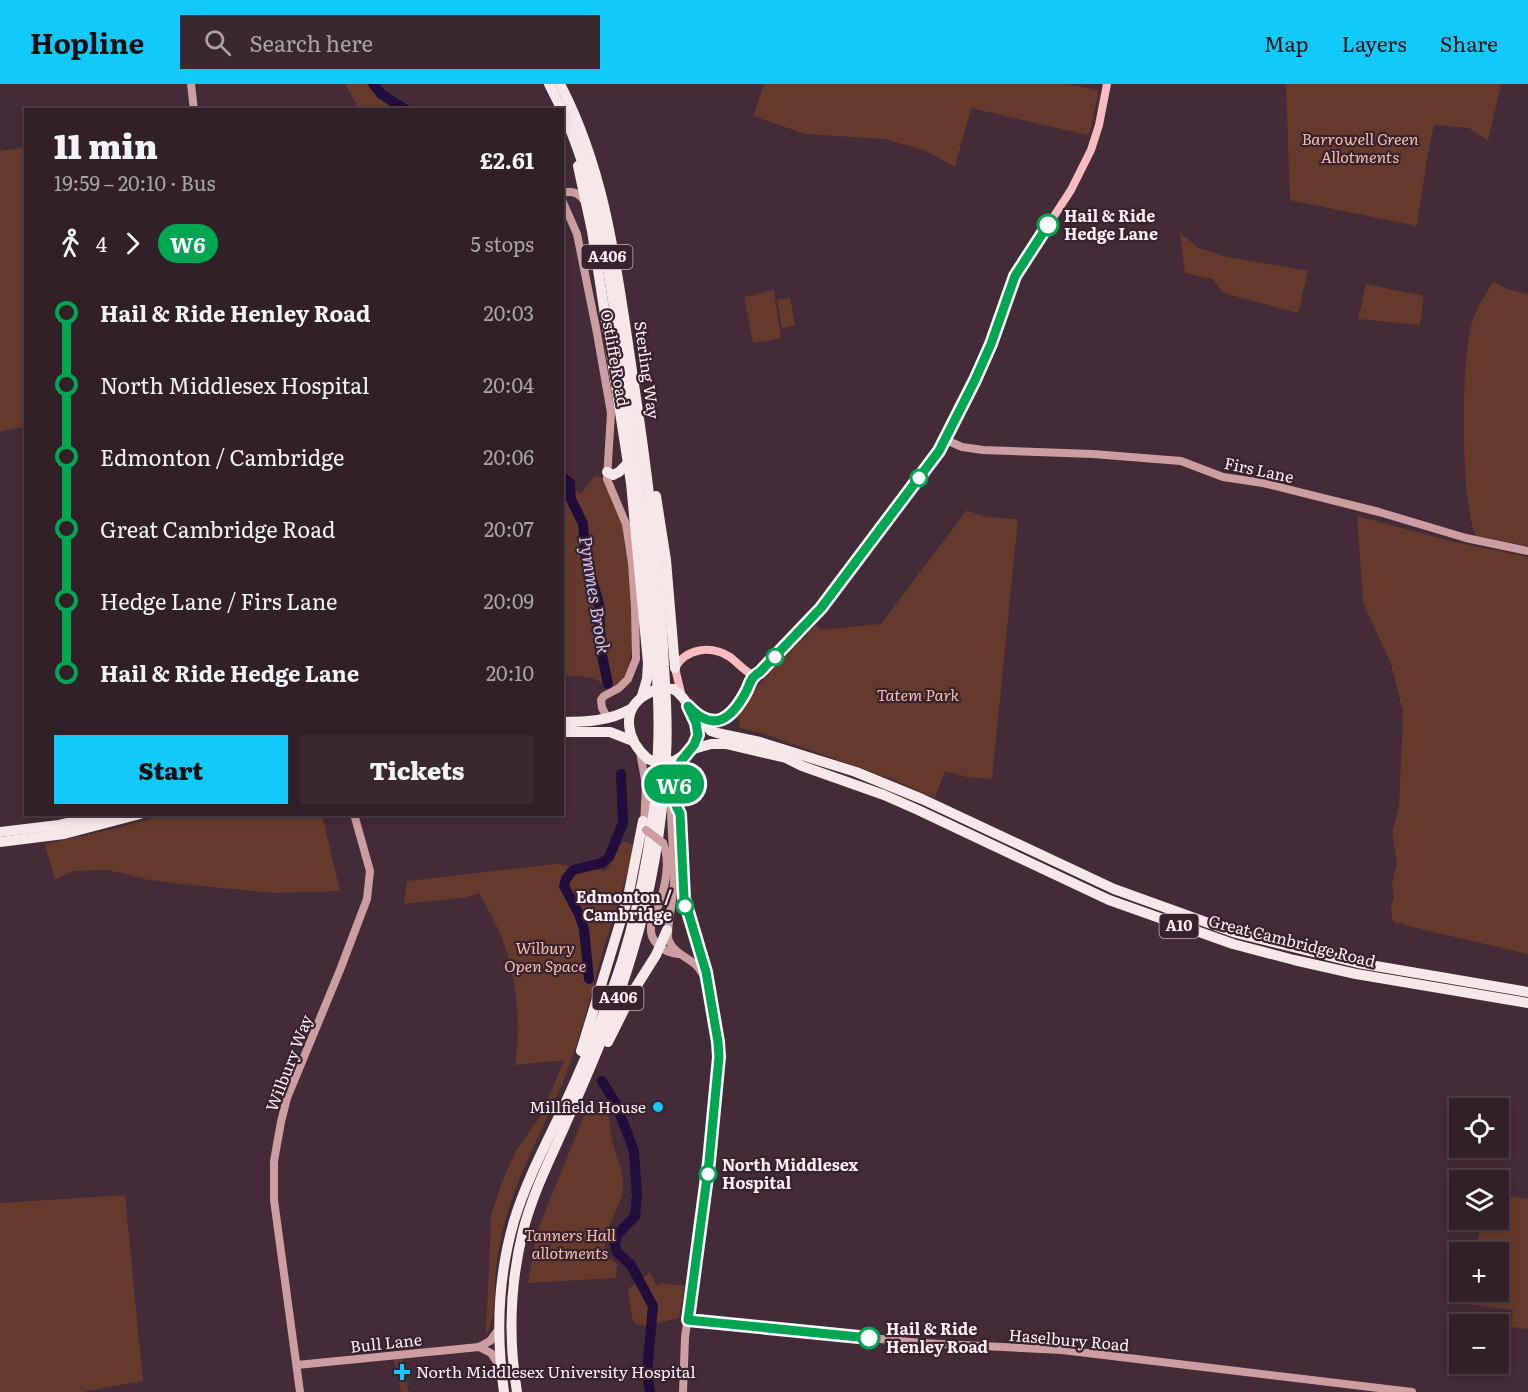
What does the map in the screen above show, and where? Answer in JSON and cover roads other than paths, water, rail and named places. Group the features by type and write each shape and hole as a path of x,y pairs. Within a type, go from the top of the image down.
{"highway":[{"name":"Sterling Way","path":"554,87 560,108"},
{"name":"Sterling Way","path":"554,87 587,147 606,208 621,289 645,455 654,484 664,540 665,668"},
{"name":"Sterling Way","path":"564,117 586,169 605,249 665,668"},
{"name":"A406","path":"564,127 576,159 588,209 628,463 647,650 648,672 644,695"},
{"path":"607,472 613,475 628,463"},
{"name":"A406","path":"517,1392 511,1325 517,1264 531,1206 621,989 639,932 650,862 662,807 666,753 665,668"},
{"path":"564,722 608,719 631,709 644,695 658,688 673,689 685,701 698,729 697,740 689,752 674,761 658,763 648,759 636,746 610,732 564,732"},
{"name":"A10","path":"685,701 699,718"},
{"path":"631,709 628,724 636,746"},
{"name":"Great Cambridge Road","path":"699,718 711,731 722,735 760,742 856,772 922,799 1113,889 1228,931 1358,963 1528,992"},
{"name":"Great Cambridge Road","path":"689,752 711,744 726,744 786,758 901,802 1109,900 1233,944 1356,974 1528,1003"},
{"path":"0,832 59,825 99,816"},
{"path":"0,842 64,834 132,816"},
{"path":"564,1106 628,897 643,829"},
{"name":"A406","path":"504,1392 500,1327 504,1272 514,1221 531,1176 564,1106 613,990 650,862"},
{"name":"A406","path":"564,1127 626,1004 661,947 667,930"}],"main road":[{"path":"699,718 717,721 726,717 741,700 753,675 760,672 783,650 821,608 946,440 991,344 1015,276 1071,190 1090,150 1099,125 1107,84"},
{"path":"685,701 665,668 690,653 712,650 728,656 753,675"}],"street":[{"path":"191,84 194,108"},
{"path":"564,195 579,194 588,209"},
{"name":"Ostliffe Road","path":"564,195 577,234 600,347 611,422 607,472 609,486 628,531 635,590 636,659 631,675 619,688 601,700 602,708 608,719"},
{"name":"Firs Lane","path":"946,440 962,447 983,450 1093,454 1181,461 1223,477 1263,483 1379,512 1466,538 1528,551"},
{"path":"636,746 646,785 643,829 663,843 666,860 665,883 651,929 653,940 661,947 679,954"},
{"path":"683,1392 684,1346 709,1162 719,1057 709,985 694,964 679,954 669,942 667,930 674,880 672,791 676,770 689,752"},
{"name":"Wilbury Way","path":"300,1392 274,1200 274,1161 280,1122 287,1098 367,899 370,872 355,816"},
{"name":"Haselbury Road","path":"688,1320 921,1343 1062,1350 1412,1392"},
{"path":"479,1347 490,1341 500,1327"},
{"path":"479,1347 491,1353 502,1371"},
{"name":"Bull Lane","path":"297,1365 479,1347"}],"waterway":[{"name":"Pymmes Brook","path":"373,84 381,94 403,108"},
{"name":"Pymmes Brook","path":"564,478 570,483 571,499 583,524 585,554 599,604 601,651 608,684"},
{"name":"Pymmes Brook","path":"589,979 584,929 564,886 573,870 602,863 609,857 623,823 621,774"},
{"name":"Pymmes Brook","path":"602,1081 616,1104 634,1151 637,1196 635,1216 617,1235 615,1243 616,1251 631,1265 653,1306 647,1373 650,1392"}],"place":[{"name":"Hail & Ride Hedge Lane","path":"1048,225"},
{"name":"Edmonton / Cambridge","path":"685,906"},
{"name":"Millfield House","path":"658,1107"},
{"name":"North Middlesex Hospital","path":"708,1174"},
{"name":"Hail & Ride Henley Road","path":"869,1338"},
{"name":"North Middlesex University Hospital","path":"402,1372"}],"park label":[{"name":"Barrowell Green Allotments","path":"1360,148"},
{"name":"Tatem Park","path":"918,695"},
{"name":"Wilbury Open Space","path":"545,957"},
{"name":"Tanners Hall allotments","path":"570,1244"}]}
